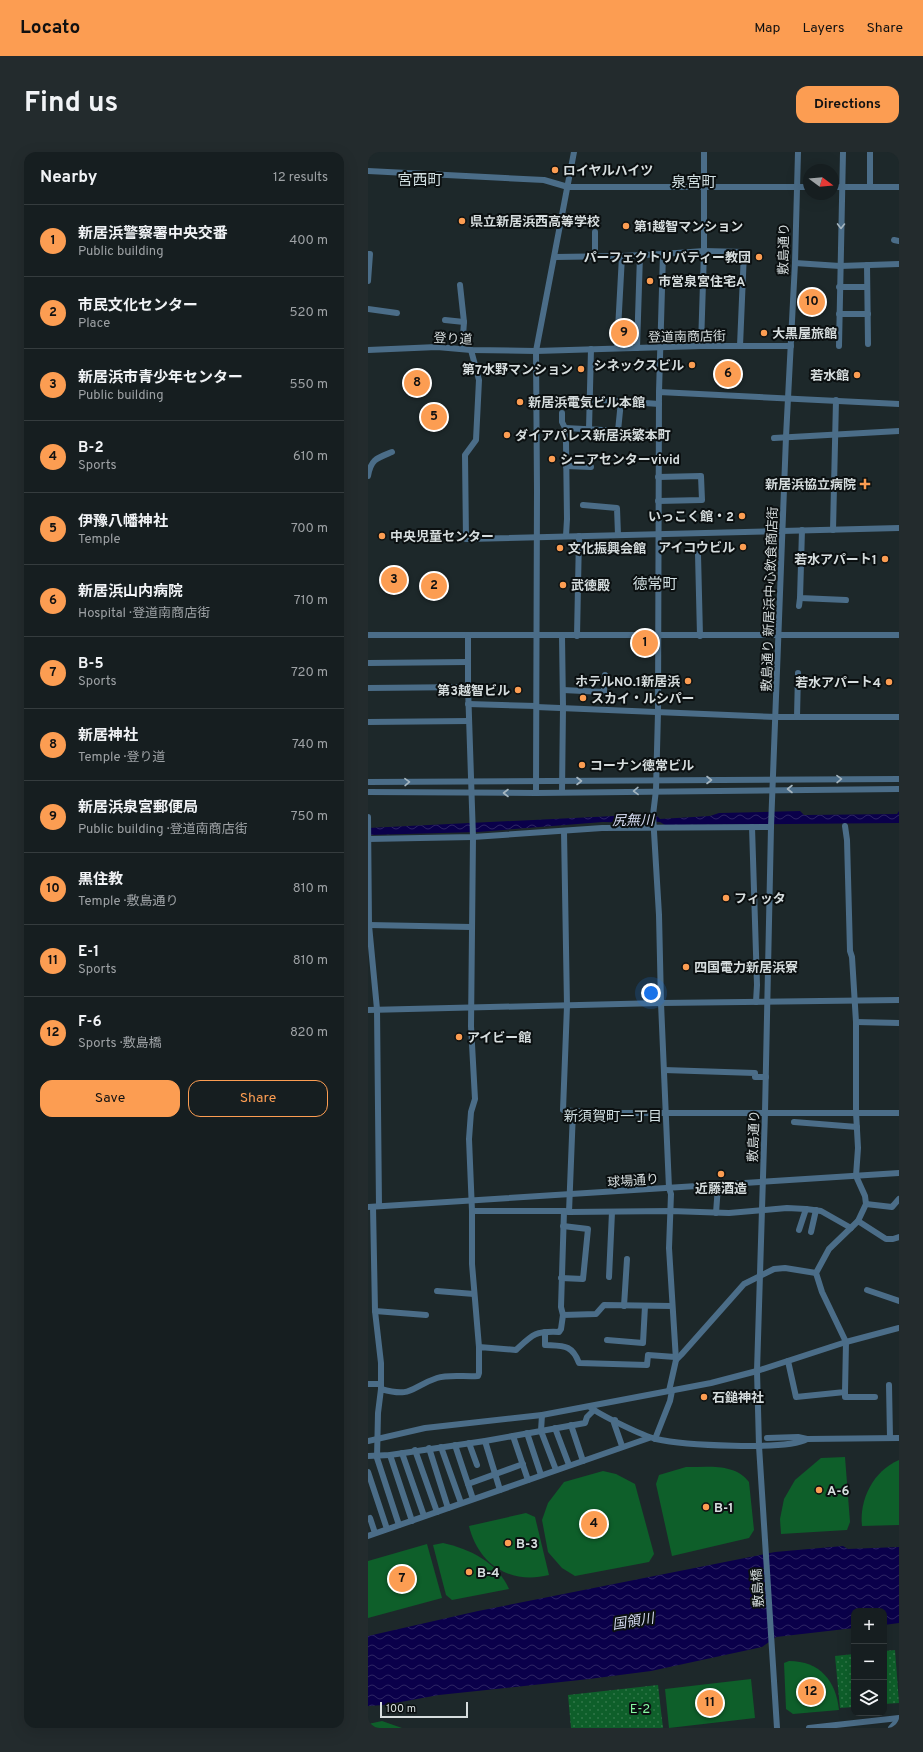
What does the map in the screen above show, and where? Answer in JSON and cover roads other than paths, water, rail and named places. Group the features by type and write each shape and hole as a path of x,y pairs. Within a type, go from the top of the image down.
{"street":[{"path":"536,792 536,351 574,152"},
{"path":"701,346 704,251 704,152"},
{"name":"敷島通り","path":"791,346 798,152"},
{"path":"839,346 843,152"},
{"path":"870,152 870,187"},
{"path":"368,171 544,180 568,187 803,187"},
{"path":"842,187 899,187"},
{"path":"595,232 595,257"},
{"path":"555,257 622,256 704,251 744,252 740,346"},
{"path":"368,254 370,254 368,281"},
{"path":"368,1536 622,1446 652,1438 670,1401 670,1391 676,1358 668,1248 671,1194 669,1188 667,1112 661,1003 659,915 653,814 656,790 658,712 658,477 663,254"},
{"path":"637,348 640,255"},
{"path":"617,348 622,256"},
{"path":"794,263 840,266 899,264"},
{"path":"867,265 868,344"},
{"path":"460,285 464,322 462,349"},
{"path":"840,287 867,286"},
{"path":"368,309 397,313"},
{"path":"839,314 868,314"},
{"path":"445,320 464,322"},
{"name":"登道南商店街","path":"536,351 701,346 791,346"},
{"name":"敷島通り 新居浜中心飲食商店街","path":"773,780 782,531 791,346"},
{"name":"登り道","path":"368,350 437,347 471,350 536,351"},
{"path":"589,429 591,349"},
{"path":"471,350 479,380 476,440 465,455 466,539 899,528"},
{"path":"659,392 899,404"},
{"path":"590,399 659,404"},
{"path":"833,530 836,400"},
{"path":"618,431 621,401"},
{"path":"562,413 562,422 565,428 566,536"},
{"path":"565,428 659,433"},
{"path":"774,438 836,436 899,431"},
{"path":"368,476 370,466 376,459 392,452"},
{"path":"368,458 376,459"},
{"path":"566,466 591,467"},
{"path":"658,477 701,476 702,500 658,501"},
{"path":"583,505 617,508 618,534"},
{"path":"799,606 802,530"},
{"path":"577,636 579,536"},
{"path":"698,554 700,636"},
{"path":"800,598 846,600"},
{"path":"368,635 899,635"},
{"path":"368,1384 381,1386 402,1394 438,1378 478,1376 479,1374 479,1347 474,1294 469,1139 471,1112 475,1099 471,1026 472,817 468,704 468,635"},
{"path":"562,636 564,707 562,792"},
{"path":"368,663 468,662"},
{"path":"797,717 798,673"},
{"path":"563,690 604,692 605,675"},
{"path":"368,688 468,687"},
{"path":"468,704 776,717 899,717"},
{"path":"368,722 469,721"},
{"path":"368,782 470,780 656,781 899,778"},
{"path":"773,780 773,789"},
{"name":"敷島通り","path":"759,1447 757,1371 759,1276 763,1183 773,789"},
{"path":"368,792 471,793 656,790 899,789"},
{"path":"368,817 369,938 377,1009 373,1206 375,1311 381,1363 377,1456 399,1525"},
{"path":"368,838 472,836 654,826 771,826"},
{"path":"845,826 847,840 850,951 852,957 856,1022 856,1176 865,1196 866,1204 858,1221 829,1249 816,1273 822,1292 846,1342 845,1397 875,1397"},
{"path":"752,827 757,985 756,1002"},
{"path":"564,831 567,1006 563,1110 617,1113 899,1113"},
{"path":"369,925 471,927"},
{"path":"368,1010 661,1003 899,1000"},
{"path":"856,1022 899,1023"},
{"path":"664,1070 755,1073 755,1077 766,1077"},
{"path":"479,1347 516,1350 535,1334 559,1332 561,1329 563,1315 561,1307 561,1278 563,1226 570,1195 573,1111"},
{"path":"794,1122 857,1127"},
{"name":"球場通り","path":"373,1206 718,1186 899,1173"},
{"path":"716,1213 718,1186"},
{"path":"866,1204 892,1207 899,1200"},
{"path":"472,1211 671,1211 716,1213 762,1211 787,1208 821,1211 851,1228"},
{"path":"799,1230 806,1209"},
{"path":"811,1232 816,1210"},
{"path":"608,1277 612,1212"},
{"path":"858,1221 886,1240 899,1237"},
{"path":"561,1278 583,1279 588,1229 563,1226"},
{"path":"624,1306 627,1259"},
{"path":"545,1332 545,1345 568,1347 575,1352 580,1363 647,1365 648,1355 676,1358 681,1355 744,1284 774,1269 785,1268 816,1273"},
{"path":"867,1290 899,1301"},
{"path":"437,1291 474,1294"},
{"path":"563,1315 596,1314 604,1305 672,1306"},
{"path":"607,1340 643,1343 645,1306"},
{"path":"375,1311 426,1315"},
{"path":"368,1441 425,1428 592,1408 711,1383 757,1371 846,1342 899,1327"},
{"path":"788,1360 796,1397 845,1392"},
{"path":"889,1385 890,1438"},
{"path":"592,1408 652,1438 687,1444 759,1447 801,1443 807,1440"},
{"path":"368,1456 390,1455 415,1450 485,1441 585,1423 592,1408"},
{"path":"542,1415 541,1431 556,1470"},
{"path":"615,1420 614,1423 622,1446"},
{"path":"571,1425 583,1460"},
{"path":"555,1428 569,1465"},
{"path":"527,1433 541,1475"},
{"path":"513,1436 528,1480"},
{"path":"768,1438 798,1437 807,1440 899,1438"},
{"path":"485,1441 500,1490"},
{"path":"469,1443 477,1465"},
{"path":"455,1445 474,1499"},
{"path":"441,1447 461,1503"},
{"name":"敷島橋","path":"759,1447 777,1728"},
{"path":"429,1448 448,1508"},
{"path":"415,1450 437,1512"},
{"path":"402,1453 424,1516"},
{"path":"390,1455 412,1521"},
{"path":"468,1484 522,1464"},
{"path":"368,1472 387,1528"},
{"path":"369,1516 376,1533"},
{"path":"809,1728 854,1726 899,1719"},
{"path":"891,1728 899,1719"}],"water":[{"name":"尻無川","path":"800,811 804,815 897,814 899,811 899,823 665,825 660,822 646,821 637,823 603,822 478,832 368,835 368,828 614,816 631,817 633,815 656,815 660,819 710,816 719,813"},
{"name":"国領川","path":"843,1546 848,1549 899,1547 899,1623 887,1625 887,1608 851,1608 851,1628 776,1637 762,1647 651,1671 439,1695 384,1705 368,1706 368,1636 478,1611 775,1552"}],"place":[{"name":"ロイヤルハイツ","path":"555,170"},
{"name":"県立新居浜西高等学校","path":"462,221"},
{"name":"第1越智マンション","path":"626,226"},
{"name":"パーフェクトリバティー教団","path":"759,257"},
{"name":"市営泉宮住宅A","path":"650,281"},
{"name":"黒住教","path":"812,302"},
{"name":"新居浜泉宮郵便局","path":"624,333"},
{"name":"大黒屋旅館","path":"764,333"},
{"name":"シネックスビル","path":"692,365"},
{"name":"第7水野マンション","path":"581,369"},
{"name":"新居浜山内病院","path":"728,374"},
{"name":"若水館","path":"857,375"},
{"name":"新居神社","path":"417,383"},
{"name":"新居浜電気ビル本館","path":"520,402"},
{"name":"伊豫八幡神社","path":"434,417"},
{"name":"ダイアパレス新居浜繁本町","path":"507,435"},
{"name":"シニアセンターvivid","path":"552,459"},
{"name":"新居浜協立病院","path":"865,484"},
{"name":"いっこく館・2","path":"742,516"},
{"name":"中央児童センター","path":"382,536"},
{"name":"アイコウビル","path":"743,547"},
{"name":"文化振興会館","path":"560,548"},
{"name":"若水アパート1","path":"885,559"},
{"name":"新居浜市青少年センター","path":"394,580"},
{"name":"武徳殿","path":"563,585"},
{"name":"市民文化センター","path":"434,586"},
{"name":"新居浜警察署中央交番","path":"645,643"},
{"name":"ホテルNO.1新居浜","path":"688,681"},
{"name":"若水アパート4","path":"889,682"},
{"name":"第3越智ビル","path":"518,690"},
{"name":"スカイ・ルシパー","path":"583,698"},
{"name":"コーナン徳常ビル","path":"582,765"},
{"name":"フィッタ","path":"726,898"},
{"name":"四国電力新居浜寮","path":"686,967"},
{"name":"アイビー館","path":"459,1037"},
{"name":"近藤酒造","path":"721,1174"},
{"name":"石鎚神社","path":"704,1397"},
{"name":"A-6","path":"819,1490"},
{"name":"B-1","path":"706,1507"},
{"name":"B-2","path":"594,1524"},
{"name":"B-3","path":"508,1543"},
{"name":"B-4","path":"469,1572"},
{"name":"B-5","path":"402,1579"},
{"name":"F-6","path":"811,1692"},
{"name":"E-1","path":"710,1703"}],"district":[{"name":"宮西町","path":"420,180"},
{"name":"泉宮町","path":"694,182"},
{"name":"徳常町","path":"655,584"},
{"name":"新須賀町一丁目","path":"613,1116"}],"park label":[{"name":"E-2","path":"640,1708"}]}
